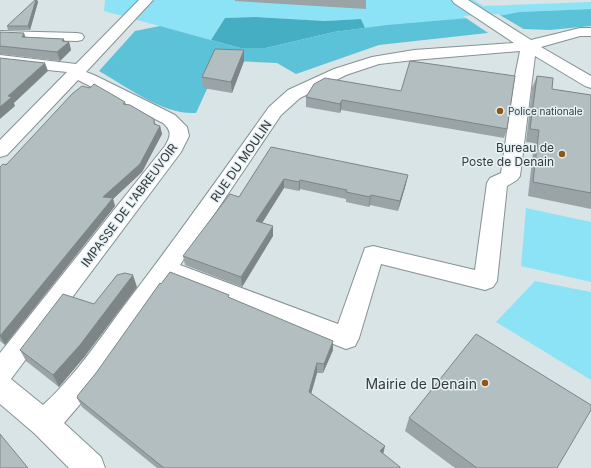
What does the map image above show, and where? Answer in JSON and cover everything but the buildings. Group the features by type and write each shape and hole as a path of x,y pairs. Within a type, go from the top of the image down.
{"street":[{"path":"0,151 146,0"},
{"path":"459,0 567,70 591,83"},
{"name":"RUE DU MOULIN","path":"44,423 59,410 80,386 166,269 275,111 288,99 326,78 352,67 377,60 402,56 529,46 553,38 580,32 591,32"},
{"path":"0,35 77,37"},
{"path":"166,269 346,338 373,254 485,281 497,183 510,176 523,76 529,46"},
{"name":"IMPASSE DE L'ABREUVOIR","path":"0,60 78,72 169,119 178,127 180,136 174,148 0,373"},
{"path":"0,387 44,423 90,468"}],"shaded area":[{"path":"105,0 474,0 483,6 591,2 591,9 519,12 504,15 365,28 360,19 325,21 255,17 225,18 211,40 104,11"},
{"path":"591,9 591,26 550,30 524,29 379,45 296,74 277,63 236,61 207,89 196,113 171,110 158,105 133,92 99,71 135,31 160,26 240,48 266,48 334,32 387,25 504,15 519,12"},
{"path":"255,17 325,21 361,19 365,28 334,32 266,48 240,48 211,40 225,18"},
{"path":"526,208 591,222 591,282 521,266"},
{"path":"535,281 591,292 591,380 496,322"}],"pier":[{"path":"498,14 527,31 491,35 463,16"}],"place":[{"name":"Police nationale","path":"500,111"},
{"name":"Bureau de Poste de Denain","path":"562,154"},
{"name":"Mairie de Denain","path":"485,383"}]}
